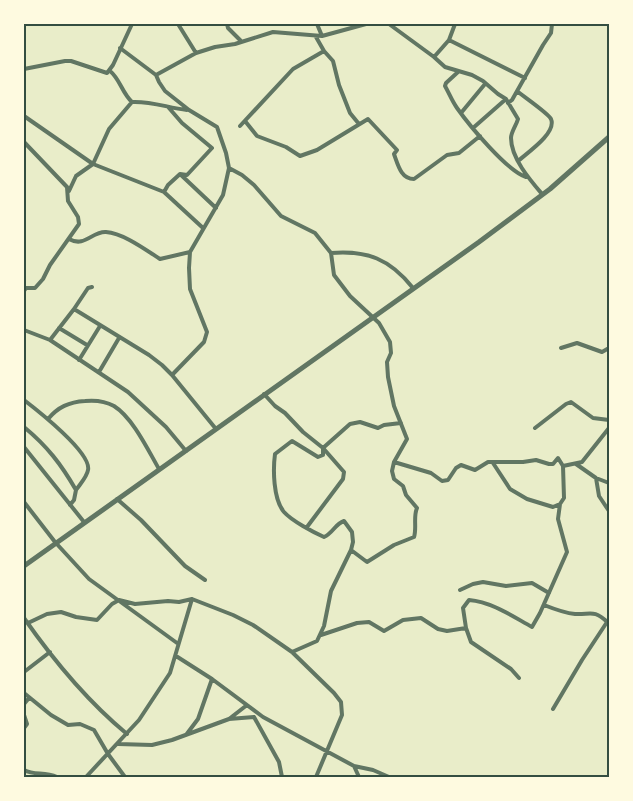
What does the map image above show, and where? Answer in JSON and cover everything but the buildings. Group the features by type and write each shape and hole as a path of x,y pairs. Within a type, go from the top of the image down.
{"street":[{"path":"24,69 71,61 107,73 110,71 132,24"},
{"path":"178,24 196,53"},
{"path":"227,24 228,28 241,41"},
{"path":"317,24 322,36"},
{"path":"156,75 196,53 273,32 322,36 366,24"},
{"path":"389,24 446,67 472,75 507,101 518,119 511,138 518,161 526,177 542,194"},
{"path":"434,57 449,40 455,24"},
{"path":"473,128 507,101 512,100 549,37 552,24"},
{"path":"316,36 332,61 344,99 350,113 359,124"},
{"path":"449,40 525,78"},
{"path":"120,48 156,75 165,91 189,110 217,127 229,168 223,195 190,252 190,289 207,332 207,337 172,374"},
{"path":"240,126 293,69 324,51"},
{"path":"110,71 118,77 125,94 132,102 157,103 169,108 189,110"},
{"path":"458,72 445,86 456,106 480,136 514,171 526,177"},
{"path":"461,113 485,84"},
{"path":"517,91 550,118 552,126 548,133 518,161"},
{"path":"68,201 69,190 76,176 93,164 109,129 132,102"},
{"path":"169,108 182,123 212,148 187,175 180,174"},
{"path":"24,116 93,164 164,192 203,228"},
{"path":"245,121 257,136 286,147 300,156 317,150 368,119 397,150 394,154 398,165 403,175 408,179 414,179 447,155 459,153 480,136"},
{"path":"24,566 55,542 186,451 478,242 542,194 609,137"},
{"path":"24,142 67,187 68,201 78,217 79,224 35,288 26,288 24,291"},
{"path":"229,168 242,175 254,185 281,216 315,234 331,253 334,275 350,296 373,316 390,342 391,353 387,362 388,377 394,406 407,439 394,462 392,471 394,479 403,486 406,496 417,508 415,513 416,530 414,537 394,544 366,562 351,550"},
{"path":"164,192 168,185 180,174"},
{"path":"180,174 216,208"},
{"path":"69,239 73,242 83,242 101,232 108,232 123,237 160,259 190,252"},
{"path":"331,253 344,252 375,256 397,270 413,288"},
{"path":"50,340 88,288 92,287"},
{"path":"74,309 149,355 172,374 216,429"},
{"path":"80,360 87,345 100,326"},
{"path":"59,328 87,345"},
{"path":"24,330 50,340 128,392 166,427 186,451"},
{"path":"99,372 120,338"},
{"path":"560,348 577,343 602,352 609,348"},
{"path":"264,394 303,432 323,448 345,475 307,527"},
{"path":"24,400 48,419 76,446 88,464 89,469 76,490 74,500 70,505"},
{"path":"48,419 55,411 68,403 96,400 114,406 134,427 159,468"},
{"path":"535,428 571,402 594,418 609,420"},
{"path":"292,652 317,641 321,635 327,616 331,591 351,550 352,532 344,521 339,522 329,534 324,536 298,524 282,510 278,500 273,468 275,454 292,441 318,457 323,455 323,448 350,424 360,422 378,428 384,425 401,423"},
{"path":"24,427 56,457 76,490"},
{"path":"563,466 582,462 588,457 609,428"},
{"path":"24,447 84,522"},
{"path":"394,462 431,473 442,481 448,480 456,468 461,465 475,470 484,464 493,463 536,460 553,464 558,458 563,466 564,498 560,504 558,519 567,552 544,605 532,627 491,605 478,601 469,600 463,608 466,628 471,642 511,669 519,678"},
{"path":"493,463 506,484 516,493 544,505 554,507 560,504"},
{"path":"576,464 596,478 609,483"},
{"path":"596,478 599,496 609,511"},
{"path":"117,499 155,534 185,566 205,580"},
{"path":"24,502 55,542 89,579 177,644"},
{"path":"460,590 482,582 506,586 532,583 549,593"},
{"path":"86,777 127,734 170,673 176,656 177,644 192,599"},
{"path":"28,623 47,614 62,612 76,617 97,620 118,600 135,604 168,601 180,602 192,599 246,622 292,652 342,702 342,715 316,777"},
{"path":"544,605 563,612 576,614 588,612 600,615 608,621 553,709"},
{"path":"24,618 67,676 87,698 127,734"},
{"path":"321,635 357,623 369,622 384,631 403,620 421,618 438,629 448,631 466,628"},
{"path":"24,672 50,652"},
{"path":"176,656 212,679 263,717 354,766 373,770 389,777"},
{"path":"184,736 198,719 212,679"},
{"path":"24,693 51,715 68,725 80,724 94,730 108,754 125,777"},
{"path":"24,704 29,698"},
{"path":"229,719 247,705"},
{"path":"24,715 27,724 24,728"},
{"path":"254,717 279,762 282,777"},
{"path":"118,744 152,745 184,736 229,719 263,717"},
{"path":"354,766 359,777"},
{"path":"24,770 31,774 43,772 57,777"}]}
